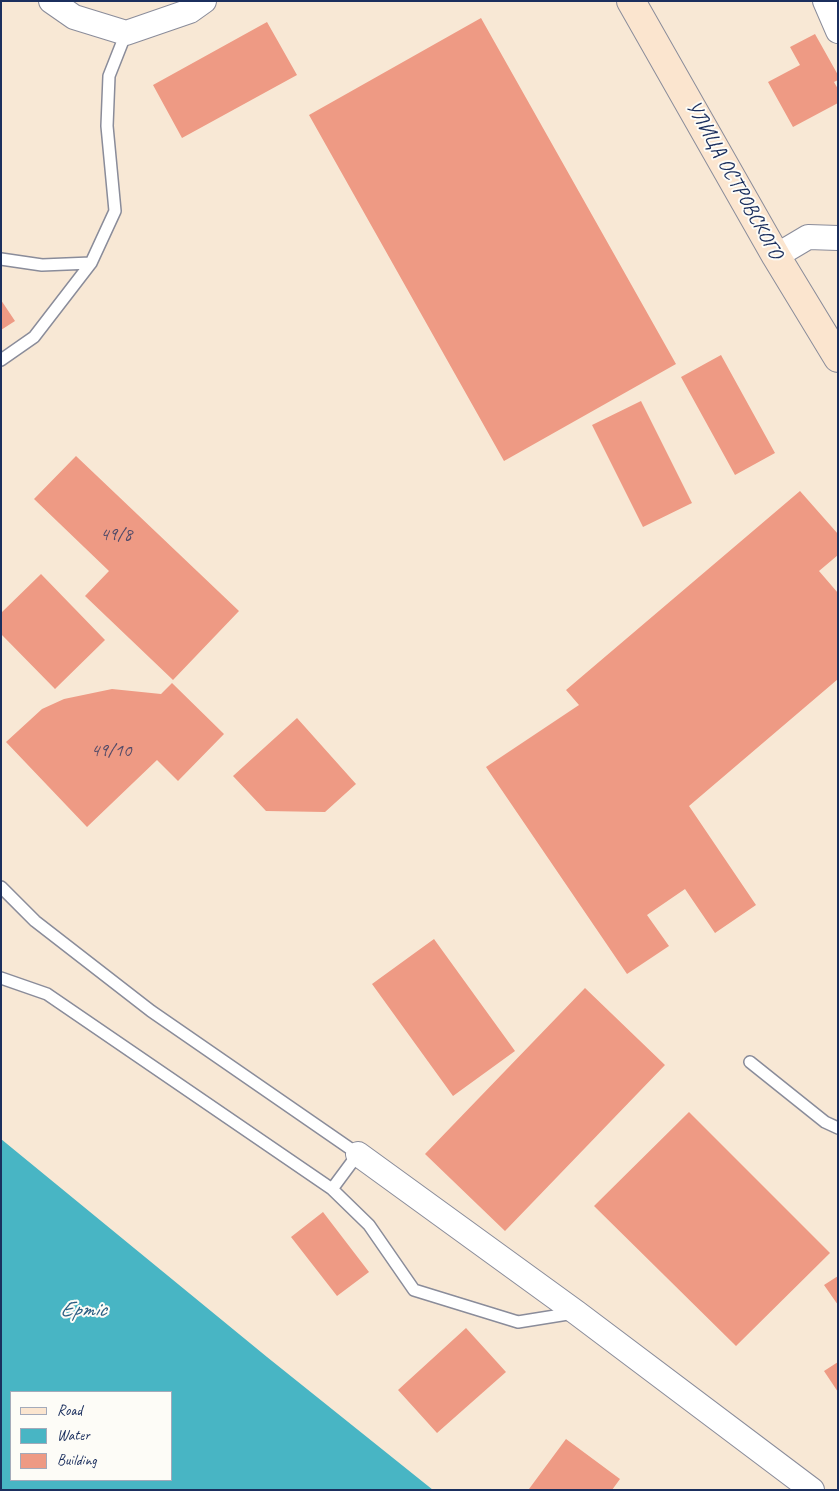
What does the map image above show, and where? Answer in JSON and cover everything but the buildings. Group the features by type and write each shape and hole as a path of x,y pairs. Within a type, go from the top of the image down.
{"main road":[{"name":"УЛИЦА ОСТРОВСКОГО","path":"631,1 776,256 838,358"}],"street":[{"path":"51,1 74,17 126,33 190,11 204,1"},
{"path":"825,1 838,31"},
{"path":"776,256 808,237 838,238"},
{"path":"358,1154 577,1313 812,1490"}],"lane":[{"path":"1,360 34,337 91,263 115,211 107,126 110,76 126,33"},
{"path":"1,259 42,265 91,263"},
{"path":"1,887 35,921 150,1010 358,1154 332,1189"},
{"path":"1,978 47,994 332,1189 369,1225 414,1290 518,1322 577,1313"},
{"path":"750,1062 825,1122 838,1128"}],"water":[{"name":"Ертіс","path":"1,1139 267,1357 433,1490 1,1490"}]}
